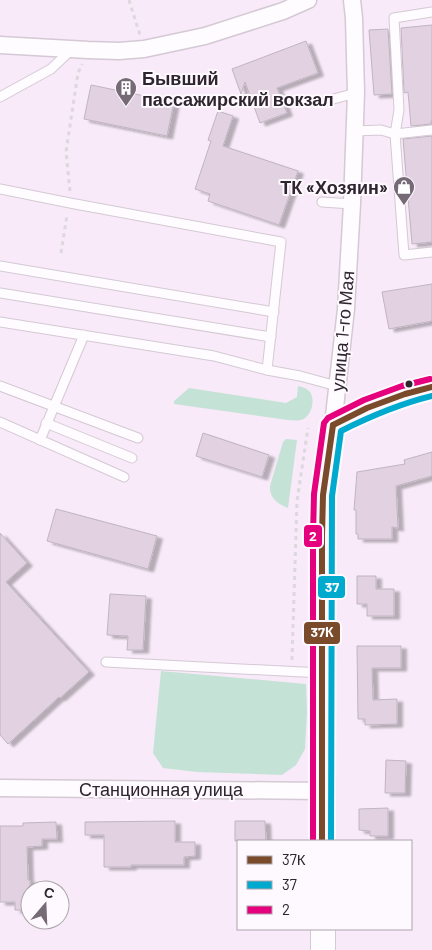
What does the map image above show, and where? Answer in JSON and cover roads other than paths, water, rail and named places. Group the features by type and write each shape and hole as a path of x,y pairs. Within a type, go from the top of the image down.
{"main road":[{"path":"332,425 367,408 405,394 432,387"},
{"name":"улица 1-го Мая","path":"322,840 322,536 324,495 332,425"},
{"path":"323,930 323,950"}],"street":[{"path":"0,45 80,50 144,50 205,36 283,6 308,0"},
{"name":"улица 1-го Мая","path":"332,425 346,309 352,204 356,93 352,0"},
{"name":"Станционная улица","path":"0,788 322,791"}],"lane":[{"path":"432,12 394,18 399,110 395,134 404,255 432,252"},
{"path":"0,97 51,69 80,50"},
{"path":"326,101 356,93"},
{"path":"355,131 381,130 395,134 432,130"},
{"path":"0,189 281,242 267,370"},
{"path":"322,202 352,204"},
{"path":"0,266 274,312"},
{"path":"0,293 271,337"},
{"path":"0,322 214,356 337,386"},
{"path":"40,440 84,335"},
{"path":"0,386 138,438"},
{"path":"0,422 124,477"},
{"path":"46,423 132,458"},
{"path":"106,662 322,673"}],"place":[{"name":"Бывший пассажирский вокзал","path":"126,107"},
{"name":"ТК «Хозяин»","path":"404,206"}]}
